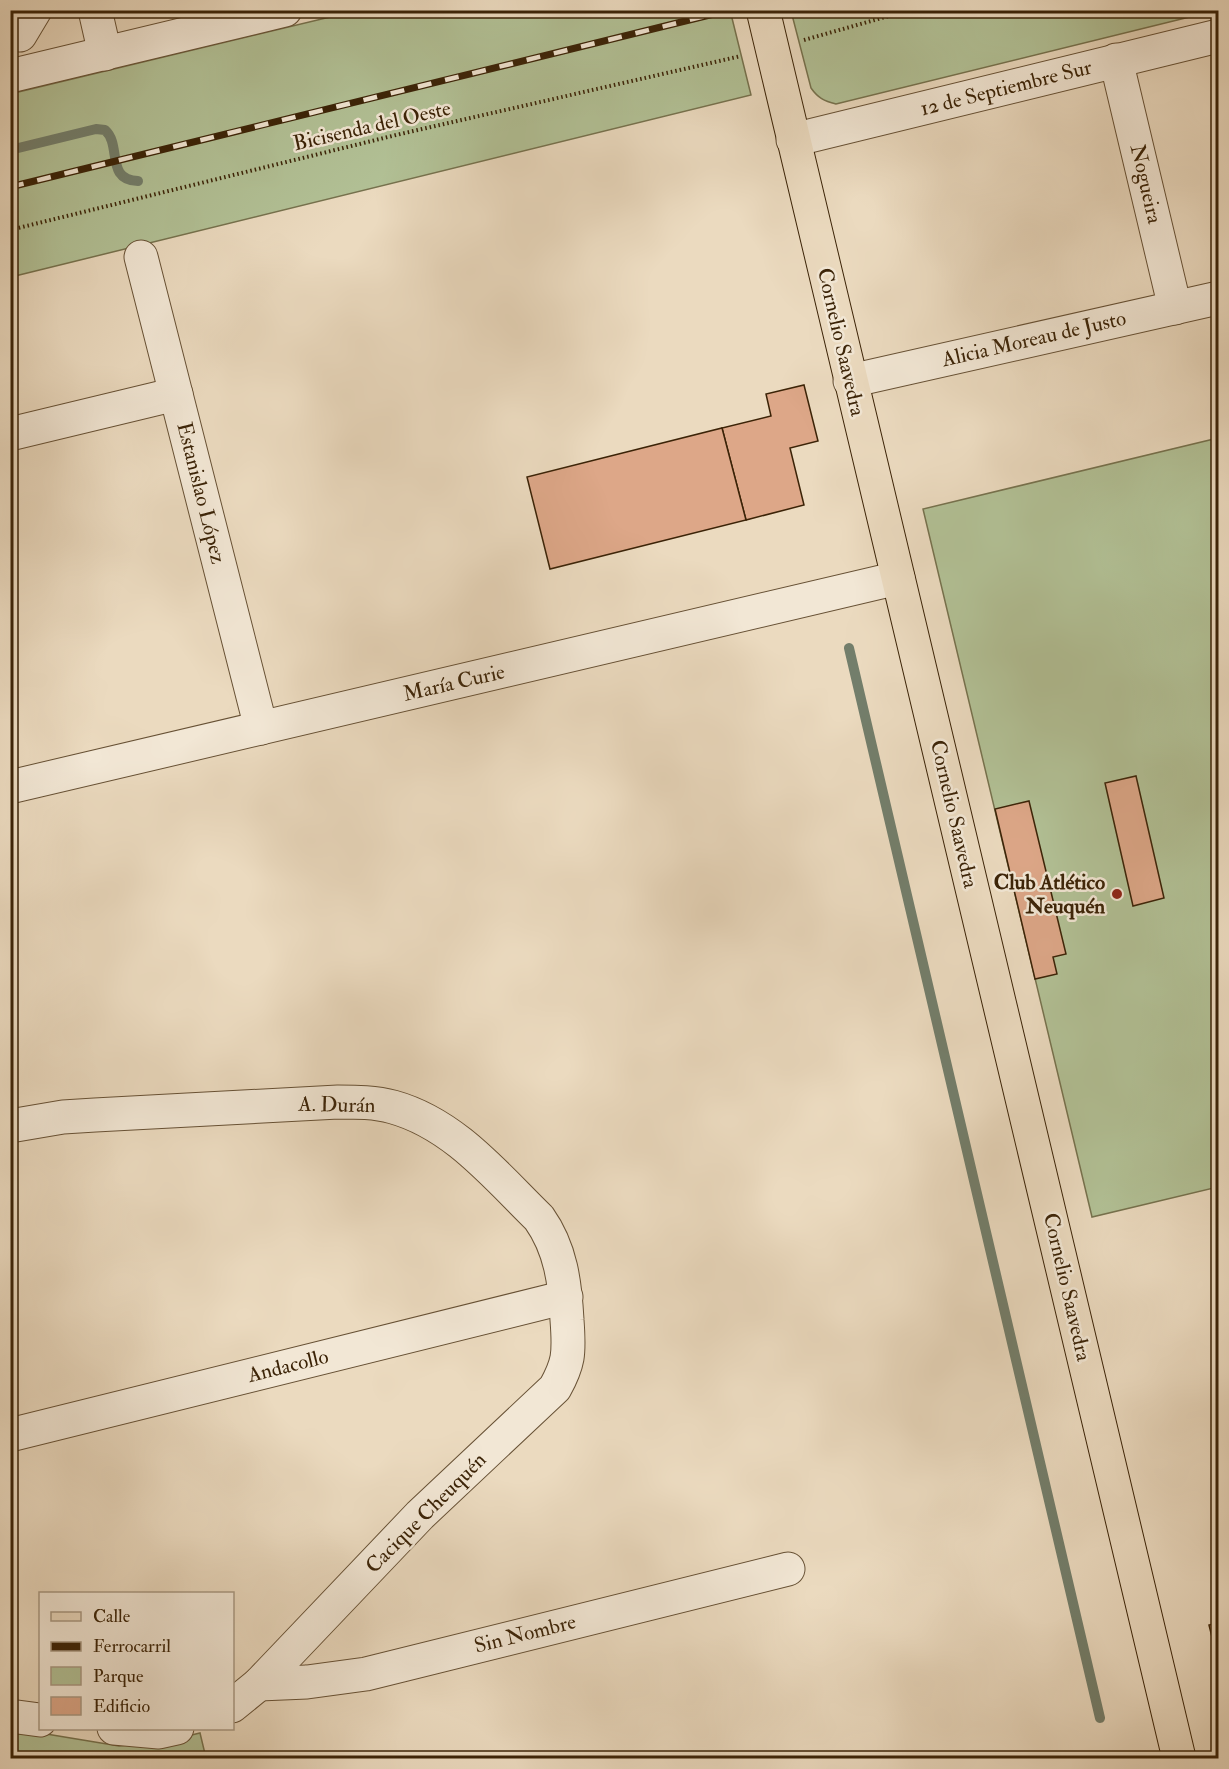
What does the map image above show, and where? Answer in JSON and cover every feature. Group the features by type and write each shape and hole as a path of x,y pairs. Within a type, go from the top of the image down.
{"main road":[{"name":"Cornelio Saavedra","path":"763,10 1179,1758"}],"street":[{"path":"95,10 105,54"},
{"path":"10,76 285,10"},
{"name":"12 de Septiembre Sur","path":"793,140 1218,36"},
{"name":"Nogueira","path":"1116,60 1175,308"},
{"name":"Estanislao López","path":"141,257 261,728"},
{"name":"Alicia Moreau de Justo","path":"850,381 1218,298"},
{"path":"10,434 176,394"},
{"name":"María Curie","path":"10,787 898,578"},
{"name":"A. Durán","path":"10,1126 63,1118 338,1102 365,1102 414,1114 461,1142 539,1218 556,1248 566,1297"},
{"name":"Andacollo","path":"10,1435 566,1297"},
{"name":"Cacique Cheuquén","path":"234,1704 259,1684 420,1515 555,1388 563,1373 567,1357 566,1297"},
{"name":"Sin Nombre","path":"259,1684 306,1682 366,1674 788,1569"},
{"path":"10,1716 39,1719"},
{"path":"137,1730 158,1730"}],"path":[{"path":"799,41 910,10"},
{"name":"Bicisenda del Oeste","path":"10,230 385,138 741,56"}],"green space":[{"path":"730,10 751,95 11,277 10,94 355,11"},
{"path":"1218,10 836,104 822,99 811,88 791,11"},
{"name":"Club Atlético Neuquén","path":"1218,438 1218,1187 1092,1217 923,509"},
{"path":"10,1728 119,1746 171,1740 200,1733 206,1758 11,1758"}],"building":[{"path":"804,385 818,441 790,448 804,505 746,520 722,428 771,416 766,394"},
{"path":"722,428 746,520 550,569 527,477"},
{"path":"1136,776 1164,898 1133,906 1105,783"},
{"path":"1029,801 1066,954 1053,957 1057,974 1035,979 995,809"},
{"path":"1218,1623 1218,1648 1215,1649 1209,1625"}],"waterway":[{"path":"10,150 96,129 105,130 113,144 121,175 138,181"},
{"path":"849,648 1100,1718"}],"railway":[{"path":"10,187 730,10"}],"place":[{"name":"Club Atlético Neuquén","path":"1117,894"}]}
